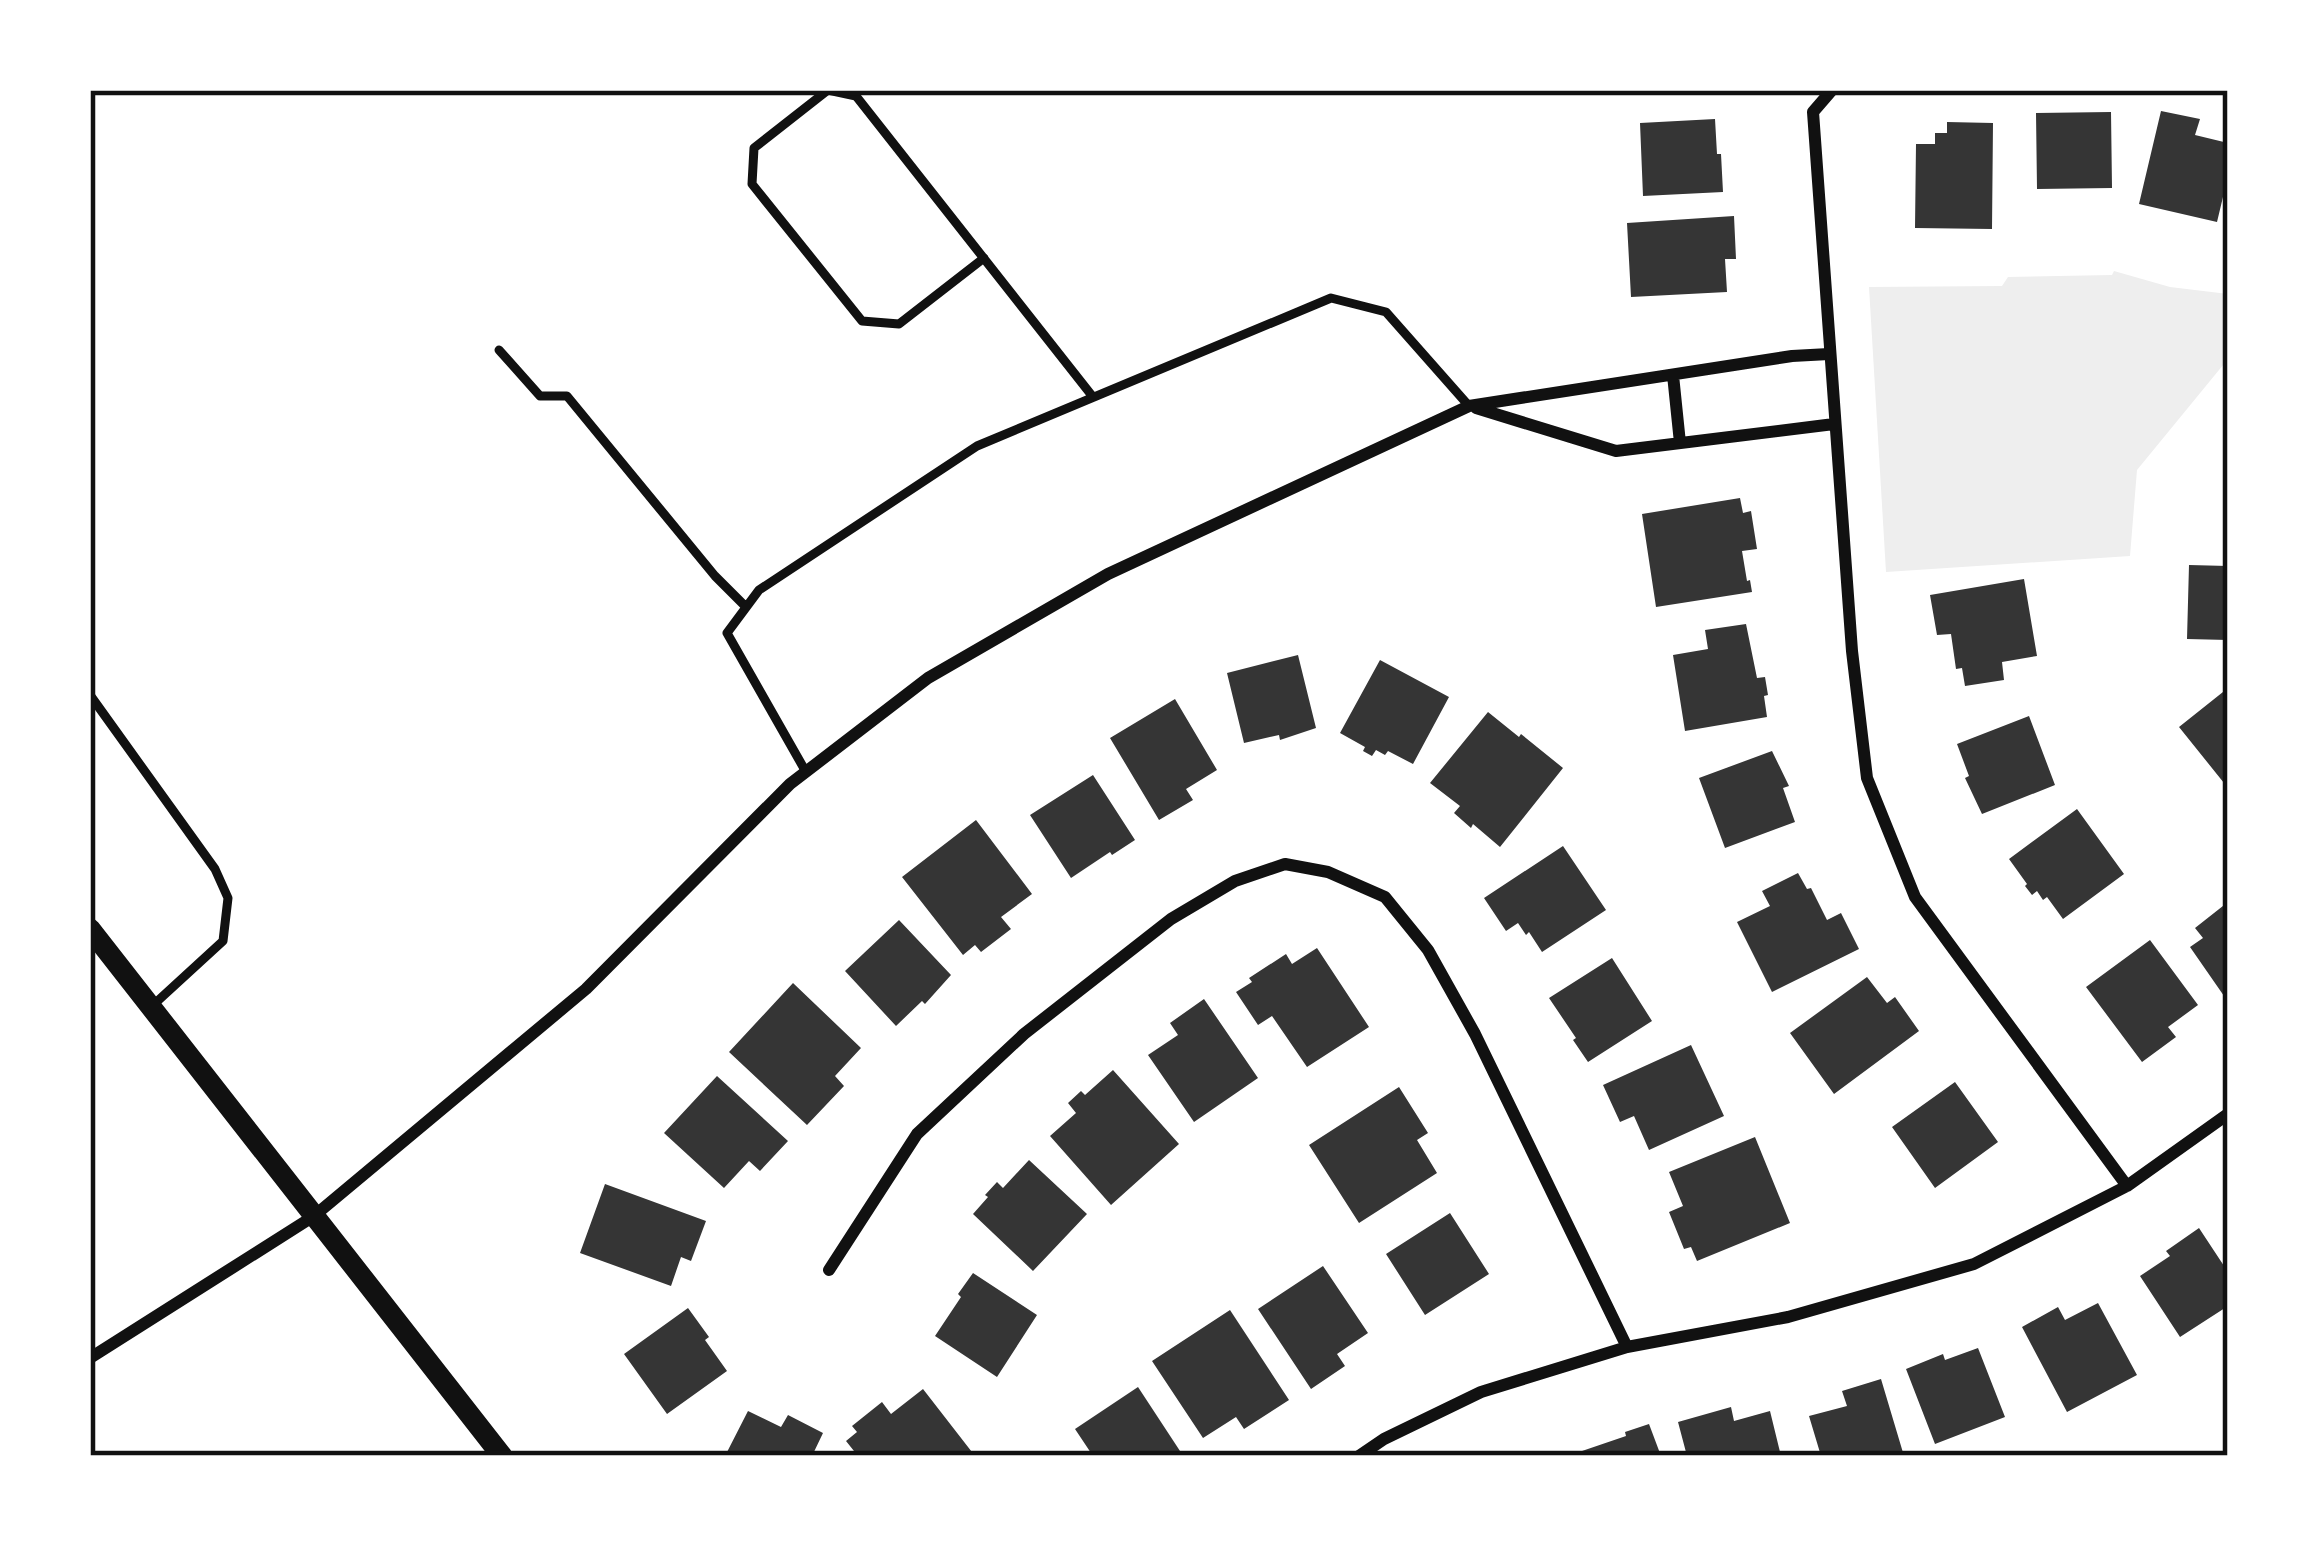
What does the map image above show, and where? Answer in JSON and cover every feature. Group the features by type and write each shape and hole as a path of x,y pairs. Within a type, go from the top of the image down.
{"street":[{"path":"1832,90 1813,112 1852,651 1867,778 1915,897 2127,1186"},
{"path":"90,1358 314,1216 586,989 806,772 928,678 1108,574 1469,406 1829,354"},
{"path":"1673,375 1680,443"},
{"path":"1469,406 1616,451 1834,424"},
{"path":"829,1270 917,1134 1024,1034 1171,919 1235,881 1285,864 1328,872 1384,897 1428,950 1475,1034 1627,1347"},
{"path":"90,929 502,1456"},
{"path":"1359,1456 1384,1438 1481,1392 1627,1347 1788,1317 1974,1264 2127,1186 2228,1114"}],"lane":[{"path":"984,258 899,324 862,321 752,184 754,148 829,90 856,96 984,258 1093,398"},
{"path":"806,772 727,633 759,590 977,446 1331,298 1386,312 1469,406"},
{"path":"500,350 540,396 567,396 746,608"},
{"path":"90,695 215,869 228,898 224,940 151,1006"}],"shaded area":[{"path":"2114,271 2170,287 2228,294 2228,359 2137,470 2130,556 1886,572 1869,287 2002,286 2008,277 2112,275"}],"building":[{"path":"2161,111 2200,119 2195,135 2228,143 2228,176 2217,222 2139,204"},
{"path":"2111,112 2112,188 2037,189 2036,113"},
{"path":"1715,119 1723,192 1643,196 1640,123"},
{"path":"1947,122 1993,123 1992,229 1915,228 1916,144 1935,144 1935,133 1947,133"},
{"path":"1734,216 1736,259 1725,259 1727,292 1631,297 1627,223"},
{"path":"1740,498 1743,513 1751,511 1757,549 1742,551 1752,592 1656,607 1642,514"},
{"path":"2189,565 2228,566 2228,640 2187,639"},
{"path":"2024,579 2037,656 2002,662 2004,680 1965,686 1962,668 1956,669 1951,634 1937,635 1930,595"},
{"path":"1746,624 1757,678 1765,677 1767,717 1685,731 1673,655 1708,649 1705,630"},
{"path":"1298,655 1316,728 1280,740 1279,735 1244,743 1227,673"},
{"path":"1380,660 1449,697 1413,764 1388,751 1385,755 1376,750 1372,756 1340,733"},
{"path":"2228,688 2228,788 2179,727"},
{"path":"1175,699 1217,770 1186,789 1193,800 1159,820 1110,738"},
{"path":"1488,712 1563,768 1500,847 1454,813 1460,806 1430,783"},
{"path":"2029,716 2055,785 1982,814 1965,778 1969,776 1957,744"},
{"path":"1772,751 1789,786 1783,788 1795,822 1725,848 1699,778"},
{"path":"1093,775 1135,840 1071,878 1030,815"},
{"path":"2077,809 2124,874 2063,919 2047,897 2043,900 2037,891 2032,895 2009,859"},
{"path":"976,820 1032,894 1001,917 1011,929 981,952 975,945 963,955 902,877"},
{"path":"1563,846 1606,910 1542,952 1518,923 1506,931 1484,898"},
{"path":"1798,873 1827,920 1841,913 1859,949 1772,992 1737,922 1770,906 1762,891"},
{"path":"2228,902 2228,993 2224,996 2190,947 2203,938 2195,928"},
{"path":"899,920 951,975 896,1026 845,971"},
{"path":"2150,940 2198,1005 2168,1027 2176,1037 2142,1062 2086,987"},
{"path":"1317,948 1369,1027 1307,1067 1272,1016 1258,1025 1236,992 1286,954 1292,964"},
{"path":"1612,958 1652,1021 1588,1062 1549,998"},
{"path":"1867,977 1887,1003 1895,997 1919,1031 1834,1094 1790,1033"},
{"path":"793,983 861,1048 835,1076 844,1086 807,1125 729,1052"},
{"path":"1204,999 1258,1078 1194,1122 1148,1055 1178,1035 1170,1023"},
{"path":"1691,1045 1724,1116 1649,1150 1634,1116 1620,1122 1603,1085"},
{"path":"1113,1070 1179,1144 1111,1205 1050,1136 1076,1113 1068,1103 1081,1091 1085,1095"},
{"path":"717,1076 788,1141 760,1171 749,1161 724,1188 664,1133"},
{"path":"1955,1082 1998,1142 1935,1188 1892,1127"},
{"path":"1399,1087 1428,1133 1417,1140 1437,1173 1359,1223 1309,1145"},
{"path":"1755,1137 1790,1223 1697,1261 1691,1247 1684,1249 1669,1212 1683,1206 1669,1172"},
{"path":"1029,1160 1087,1214 1033,1271 973,1214 997,1182 1003,1188"},
{"path":"605,1184 706,1221 691,1261 681,1257 671,1286 580,1253"},
{"path":"1450,1213 1489,1274 1425,1315 1386,1254"},
{"path":"2199,1228 2228,1272 2228,1306 2180,1337 2140,1276"},
{"path":"1323,1266 1368,1333 1337,1354 1345,1366 1311,1389 1258,1309"},
{"path":"973,1273 1037,1315 997,1377 935,1336"},
{"path":"2098,1303 2137,1375 2067,1412 2022,1327 2058,1307 2065,1320"},
{"path":"688,1308 727,1371 667,1414 624,1354"},
{"path":"1230,1310 1289,1400 1244,1429 1236,1417 1203,1438 1152,1361"},
{"path":"1978,1348 2005,1417 1935,1444 1906,1369 1943,1354 1945,1360"},
{"path":"1881,1379 1904,1456 1821,1456 1809,1416 1847,1406 1842,1391"},
{"path":"1138,1387 1180,1451 1173,1456 1093,1456 1075,1429"},
{"path":"923,1389 975,1456 858,1456 846,1441 857,1432 852,1426 882,1402 891,1414"},
{"path":"1731,1407 1734,1421 1770,1411 1781,1456 1687,1456 1678,1422"},
{"path":"748,1411 781,1427 788,1415 823,1433 812,1456 725,1456"},
{"path":"1649,1424 1661,1456 1584,1456 1582,1451"}]}
